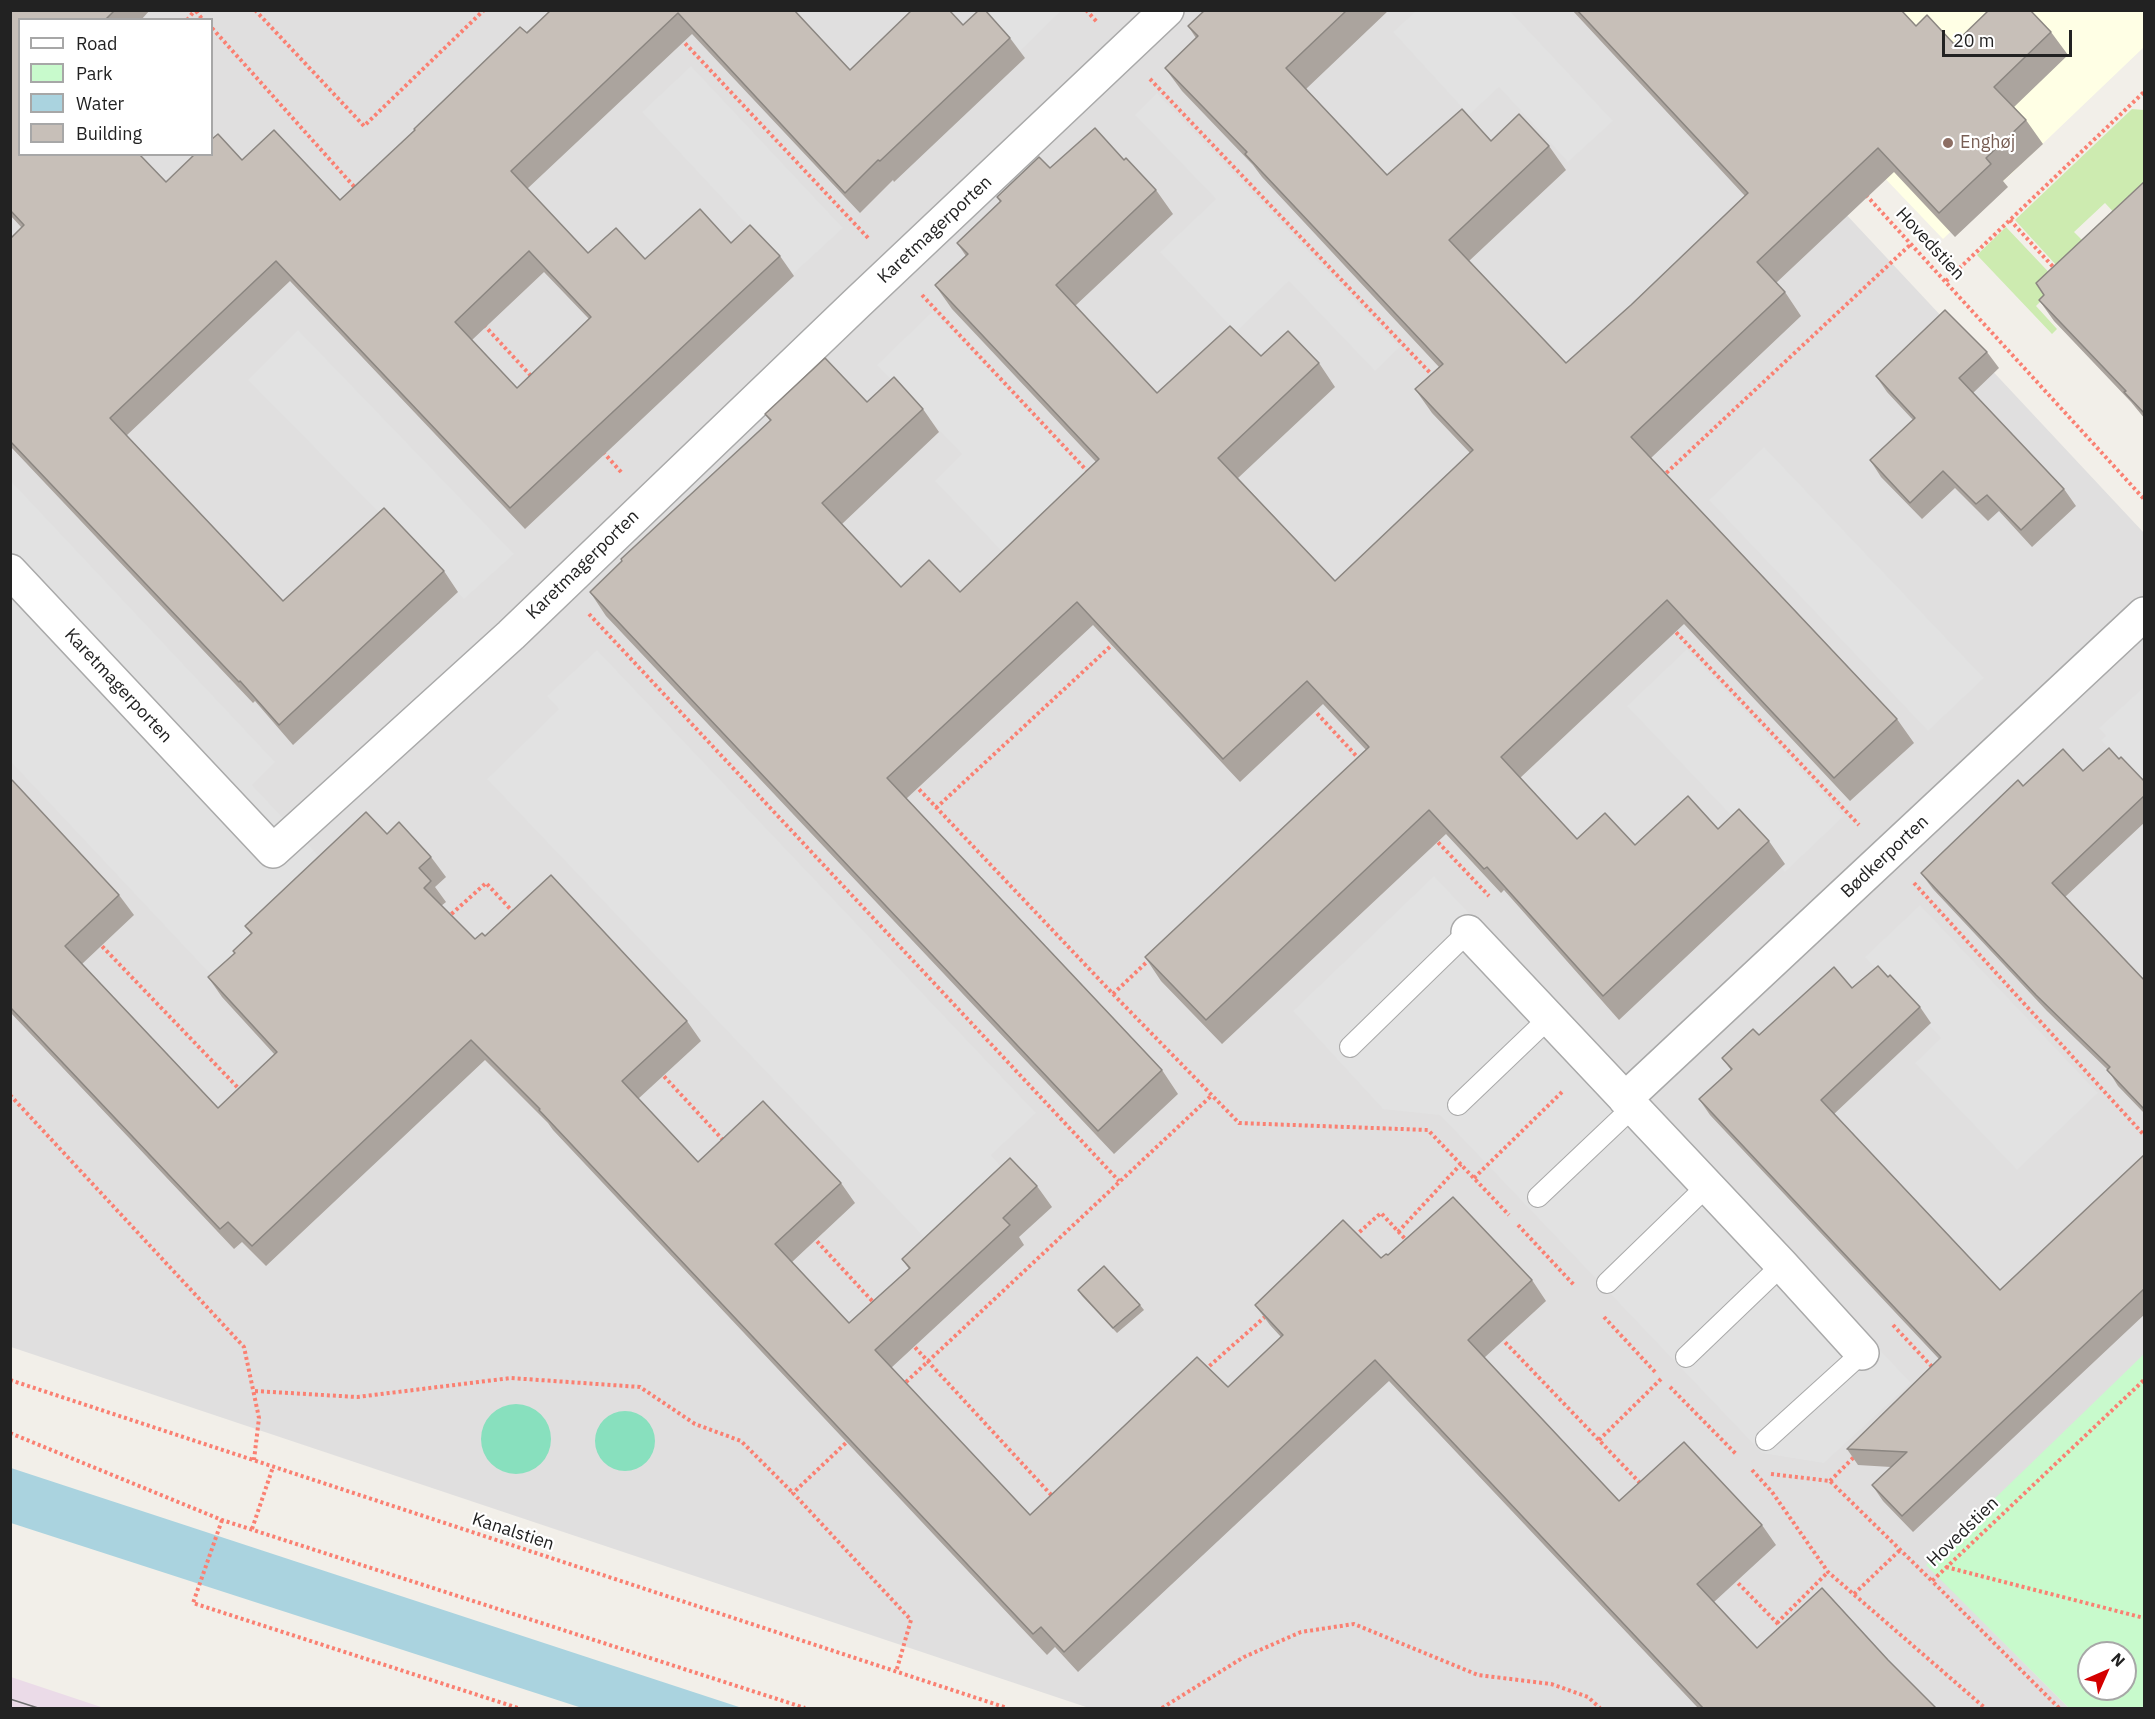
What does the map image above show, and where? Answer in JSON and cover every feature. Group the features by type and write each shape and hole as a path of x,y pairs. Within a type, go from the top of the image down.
{"street":[{"name":"Karetmagerporten","path":"10,571 273,851 511,634 1167,10"},
{"name":"Bødkerporten","path":"1629,1103 1887,854 2145,614"},
{"path":"1468,932 1862,1353"}],"lane":[{"path":"1350,1047 1468,932"},
{"path":"1458,1105 1549,1018"},
{"path":"1538,1197 1629,1103"},
{"path":"1607,1283 1707,1186"},
{"path":"1686,1357 1782,1265"},
{"path":"1766,1440 1862,1353"}],"path":[{"path":"255,10 364,126 484,10"},
{"path":"1086,10 1441,385"},
{"path":"213,29 363,197"},
{"path":"678,36 1097,480"},
{"path":"1946,281 2145,92"},
{"name":"Hovedstien","path":"1863,192 2145,499"},
{"path":"2010,220 2058,273"},
{"path":"1656,482 1911,244"},
{"path":"477,319 535,379"},
{"path":"600,449 649,501"},
{"path":"562,585 1119,1181"},
{"path":"1665,621 1887,854 2145,1135"},
{"path":"936,808 1117,640"},
{"path":"1312,708 1367,767"},
{"path":"1351,767 1359,759"},
{"path":"912,783 1239,1123 1428,1130 1581,1292"},
{"path":"1433,837 1490,898"},
{"path":"441,923 486,883 518,918"},
{"path":"92,935 246,1096"},
{"path":"1113,994 1156,954"},
{"path":"1474,1178 1591,1064"},
{"path":"654,1065 726,1143"},
{"path":"10,1095 244,1347 259,1418 254,1460"},
{"path":"906,1382 1212,1096"},
{"path":"1398,1232 1461,1164"},
{"path":"1354,1237 1381,1213 1414,1248"},
{"path":"807,1230 879,1308"},
{"path":"1597,1309 1740,1458"},
{"path":"1197,1377 1267,1315"},
{"path":"1890,1321 1940,1374"},
{"path":"1495,1332 1648,1490"},
{"path":"911,1343 1058,1501"},
{"path":"1599,1440 1686,1357"},
{"path":"255,1391 357,1397 511,1378 640,1387 695,1424 741,1441 794,1493 911,1620 896,1672"},
{"name":"Kanalstien","path":"10,1380 1007,1708"},
{"name":"Hovedstien","path":"2056,1708 1932,1581 2145,1380"},
{"path":"794,1493 857,1432"},
{"path":"10,1434 222,1520 805,1708"},
{"path":"1830,1481 1864,1448"},
{"path":"1748,1466 1772,1492 1828,1572 1985,1708"},
{"path":"252,1529 273,1467"},
{"path":"1755,1474 1830,1481 1932,1581"},
{"path":"222,1520 193,1603 518,1708"},
{"path":"1854,1594 1900,1550"},
{"path":"1945,1567 2145,1618"},
{"path":"1777,1623 1828,1572"},
{"path":"1728,1573 1785,1631"},
{"path":"1162,1708 1244,1657 1301,1632 1354,1624 1478,1675 1551,1684 1588,1697 1600,1708"}],"shaded area":[{"path":"1417,10 1510,11 1613,121 1568,162 1499,87 1469,115 1393,32"},
{"path":"11,11 1656,11 2144,533 2144,1355 1927,1565 2069,1708 1089,1708 11,1347"},
{"path":"974,11 1061,11 1017,54"},
{"name":"Enghøj","path":"1725,11 2144,11 2144,47 1943,239"},
{"path":"691,66 843,228 793,274 642,112"},
{"path":"1157,93 1400,347 1375,371 1289,281 1236,332 1160,252 1216,199 1135,115"},
{"path":"933,311 1094,480 1010,560 935,481 962,454 877,365"},
{"path":"298,330 514,554 464,599 248,380"},
{"path":"1764,447 1984,678 1928,731 1709,500"},
{"path":"11,481 275,762 252,785 329,867 212,976 11,762"},
{"path":"1687,649 1844,816 1785,872 1627,706"},
{"path":"597,650 1036,1113 991,1155 1010,1177 939,1253 487,779 559,709 547,696"},
{"path":"2144,687 2144,786 2101,740 2106,736 2099,728"},
{"path":"1434,876 1911,1383 1824,1463 1762,1453 1440,1115 1383,1109 1293,1011"},
{"path":"1920,905 2098,1093 2017,1170 1915,1063 1941,1038 1865,957"},
{"path":"11,1677 104,1708 11,1708"}],"green space":[{"path":"2132,109 2144,110 2144,196 2120,219 2105,203 2074,232 2093,251 2067,277 2015,220"},
{"path":"2006,227 2059,283 2036,306 2057,329 2052,334 1977,255"},
{"path":"2144,1354 2144,1708 2069,1708 1926,1565"},
{"path":"523,1404 536,1410 545,1419 549,1425 551,1439 549,1453 541,1464 530,1472 509,1474 491,1464 483,1453 481,1432 491,1414 502,1406"},
{"path":"625,1411 642,1416 650,1424 655,1441 650,1458 642,1466 625,1471 608,1466 600,1458 595,1441 600,1424 608,1416"}],"water":[{"path":"11,1468 742,1708 582,1708 11,1523"}],"building":[{"path":"10,10 115,10 107,18 18,18 18,156 141,156 166,182 193,156 213,156 213,138 218,134 242,160 274,130 340,200 520,27 527,33 551,10 794,10 850,70 912,10 949,10 963,25 979,10 985,10 1010,38 845,193 678,13 511,171 588,253 616,228 645,259 700,209 731,243 750,225 780,256 510,508 276,261 110,418 283,601 384,508 444,571 279,725 240,681 10,441 10,239 24,225 10,210","holes":["529,251 591,317 517,388 455,322"]},
{"path":"1205,10 1347,10 1286,68 1387,175 1462,109 1491,141 1519,114 1549,146 1449,240 1566,363 1631,305 1748,193 1577,10 1901,10 1916,26 1927,15 1954,44 1989,10 2030,10 2051,32 1994,87 2026,120 1986,158 1991,164 1939,213 1878,148 1757,262 1785,292 1631,437 1897,719 1834,778 1667,600 1501,757 1577,839 1605,813 1635,845 1688,796 1718,829 1739,809 1769,841 1603,996 1487,867 1484,869 1429,810 1206,1020 1145,957 1369,747 1307,681 1223,759 1077,602 887,778 1162,1070 1098,1131 590,592 622,561 621,559 771,420 765,414 825,358 867,402 894,377 923,409 822,503 901,587 929,560 960,592 1099,459 935,285 968,254 957,243 1001,201 997,197 1039,157 1050,168 1095,128 1156,190 1056,285 1157,393 1230,326 1261,356 1288,331 1319,363 1218,458 1335,581 1473,450 1415,389 1443,364 1245,154 1247,152 1165,68 1198,36 1188,26"},
{"path":"2145,181 2145,414 2039,300 2044,295 2036,283"},
{"path":"1945,310 1987,352 1959,378 2064,489 2021,530 1987,495 1976,504 1943,471 1910,503 1870,460 1915,418 1876,376"},
{"path":"2109,748 2145,782 2145,795 2052,883 2145,981 2145,1110 2107,1070 2110,1067 2036,995 1921,873 2018,780 2023,786 2063,749 2083,771"},
{"path":"12,780 119,895 65,946 218,1108 277,1052 208,977 235,953 233,951 252,933 245,926 366,812 387,834 399,822 431,857 419,868 431,881 424,888 475,939 482,933 485,936 551,875 687,1021 622,1081 698,1162 763,1101 841,1183 775,1244 849,1323 910,1268 902,1259 1010,1158 1037,1186 1003,1218 1010,1225 875,1350 1030,1515 1197,1357 1228,1387 1283,1335 1255,1305 1343,1220 1381,1258 1388,1255 1453,1197 1532,1280 1468,1340 1619,1501 1684,1442 1762,1525 1697,1584 1757,1648 1822,1588 1936,1708 1703,1708 1375,1360 1064,1652 1041,1627 1033,1634 540,1109 471,1040 252,1246 228,1222 220,1229 10,1007 10,781"},
{"path":"1878,966 1888,977 1890,975 1920,1007 1821,1100 2000,1290 2145,1154 2145,1288 1902,1516 1872,1485 1907,1452 1847,1449 1941,1357 1699,1099 1732,1069 1722,1058 1753,1029 1759,1035 1834,967 1852,988"},
{"path":"1104,1266 1140,1305 1113,1328 1078,1290"}],"tram line":[{"path":"10,1699 38,1708"}],"place":[{"name":"Enghøj","path":"1948,143"}]}
